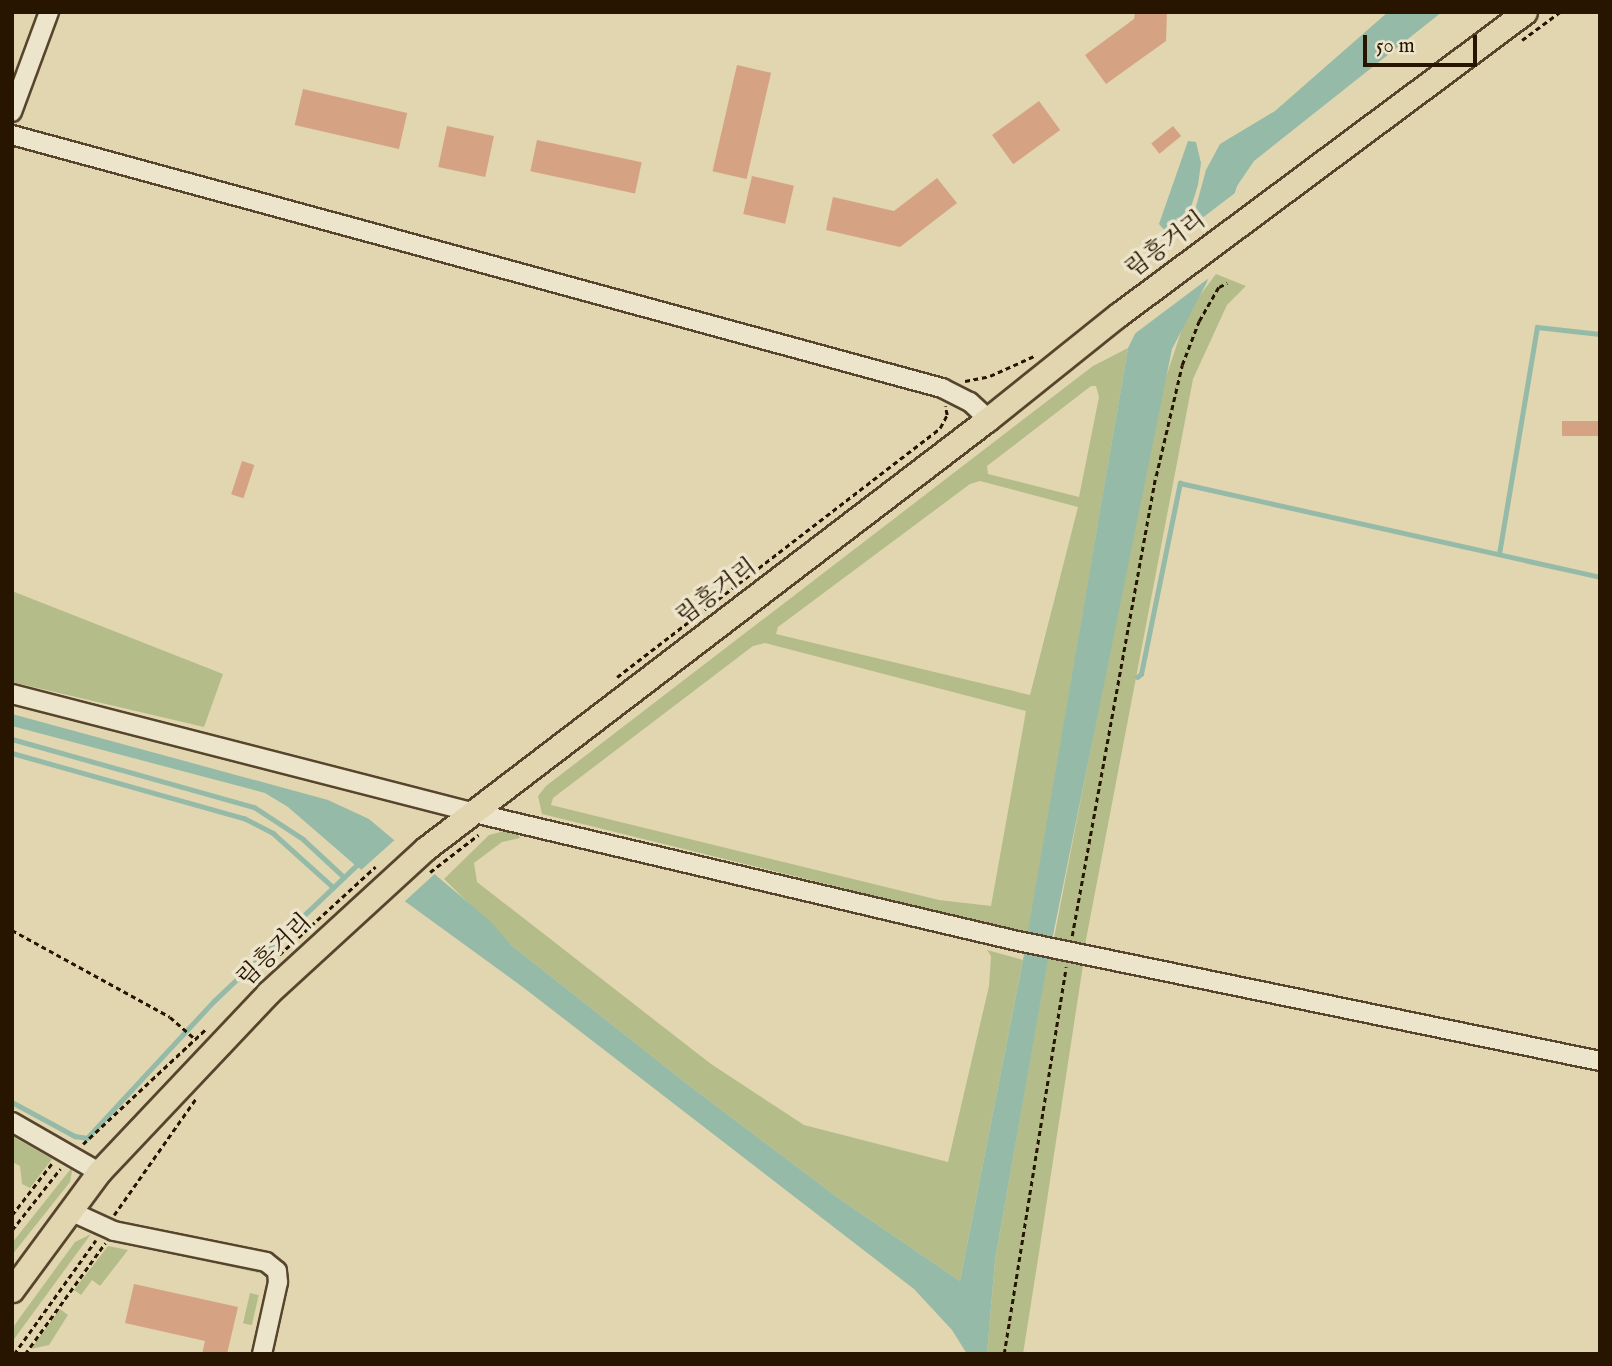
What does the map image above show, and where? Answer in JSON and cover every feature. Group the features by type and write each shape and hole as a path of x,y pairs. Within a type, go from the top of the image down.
{"main road":[{"name":"림흥거리","path":"12,1290 99,1172 365,887 425,849 988,419 1244,219 1525,12"}],"street":[{"path":"12,112 50,12"},
{"path":"12,135 930,385 970,402 988,419"},
{"path":"12,694 470,812 1013,940 1600,1061"},
{"path":"12,1122 99,1172"},
{"path":"70,1212 110,1229 266,1262 277,1271 262,1354"}],"path":[{"path":"1004,1354 1060,950 1179,377 1199,321 1219,287 1227,283"},
{"path":"964,382 990,376 1038,354"},
{"path":"612,680 940,428 946,407 939,398 928,394 930,385"},
{"path":"259,974 365,887"},
{"path":"12,930 183,1026 190,1033"},
{"path":"12,1215 67,1152 214,1021"},
{"path":"24,1354 203,1089"},
{"path":"12,1230 67,1152"},
{"path":"14,1354 110,1229"}],"shaded area":[{"path":"1388,12 1442,12 1254,161 1237,186 1207,282 1172,349 1048,960 995,1260 987,1354 967,1354 952,1330 914,1289 524,988 355,865 288,807 265,793 12,726 12,714 328,800 369,819 489,920 511,945 691,1087 841,1200 960,1281 1023,960 1128,348 1194,214 1206,170 1220,144 1275,111"},
{"path":"1188,141 1196,142 1201,163 1198,185 1186,223 1171,238 1159,224"},
{"path":"1216,274 1246,286 1227,305 1193,379 1085,945 1054,938 1158,401 1188,311"},
{"path":"1128,348 1028,934 542,814 538,796 546,786 1093,366","holes":["1091,386 1096,386 1099,397 1079,497 988,474 987,466","980,481 1078,507 1030,695 776,634 778,627 970,484","765,643 1026,711 991,906 939,900 551,805 553,798 753,646"]},
{"path":"12,591 223,674 204,727 12,682"},
{"path":"516,831 520,838 502,842 474,863 477,882 711,1064 804,1125 948,1162 989,986 991,956 987,950 1023,960 960,1281 841,1200 691,1087 511,945 444,879 489,835"},
{"path":"1048,958 1083,965 1038,1259 1023,1354 987,1354 995,1260"},
{"path":"12,1136 52,1159 30,1188 22,1184 20,1166 12,1162"},
{"path":"73,1166 70,1182 12,1255 12,1243"},
{"path":"91,1234 12,1342 12,1329 75,1242"},
{"path":"112,1238 260,1269 259,1273 111,1241"},
{"path":"108,1246 128,1250 100,1286 92,1280 81,1295 74,1290"},
{"path":"250,1293 259,1295 252,1325 243,1323"},
{"path":"60,1309 68,1315 49,1345 31,1349"}],"pier":[{"path":"1239,190 1213,275 1129,338 1179,236 1172,241"},
{"path":"399,836 439,870 404,902 359,872"}],"building":[{"path":"1135,12 1167,12 1166,41 1106,84 1085,55 1134,19"},
{"path":"737,65 771,73 747,179 712,171"},
{"path":"303,89 407,113 399,149 295,125"},
{"path":"1039,101 1060,130 1013,164 992,135"},
{"path":"447,126 494,136 485,177 438,167"},
{"path":"1173,126 1181,136 1159,154 1151,144"},
{"path":"537,140 642,162 635,194 530,171"},
{"path":"752,176 794,186 785,224 743,214"},
{"path":"937,178 957,203 900,247 826,230 833,197 894,211"},
{"path":"1562,421 1600,421 1600,436 1562,436"},
{"path":"242,461 254,465 244,498 231,494"},
{"path":"134,1284 238,1307 227,1354 202,1354 205,1341 125,1323"}],"waterway":[{"path":"1499,554 1537,327 1600,334"},
{"path":"1137,677 1141,674 1180,483 1600,577"},
{"path":"12,739 254,807 303,839 344,877"},
{"path":"12,753 244,818 273,833 333,887"},
{"path":"12,1102 75,1136 87,1138 214,1001 359,863"}]}
